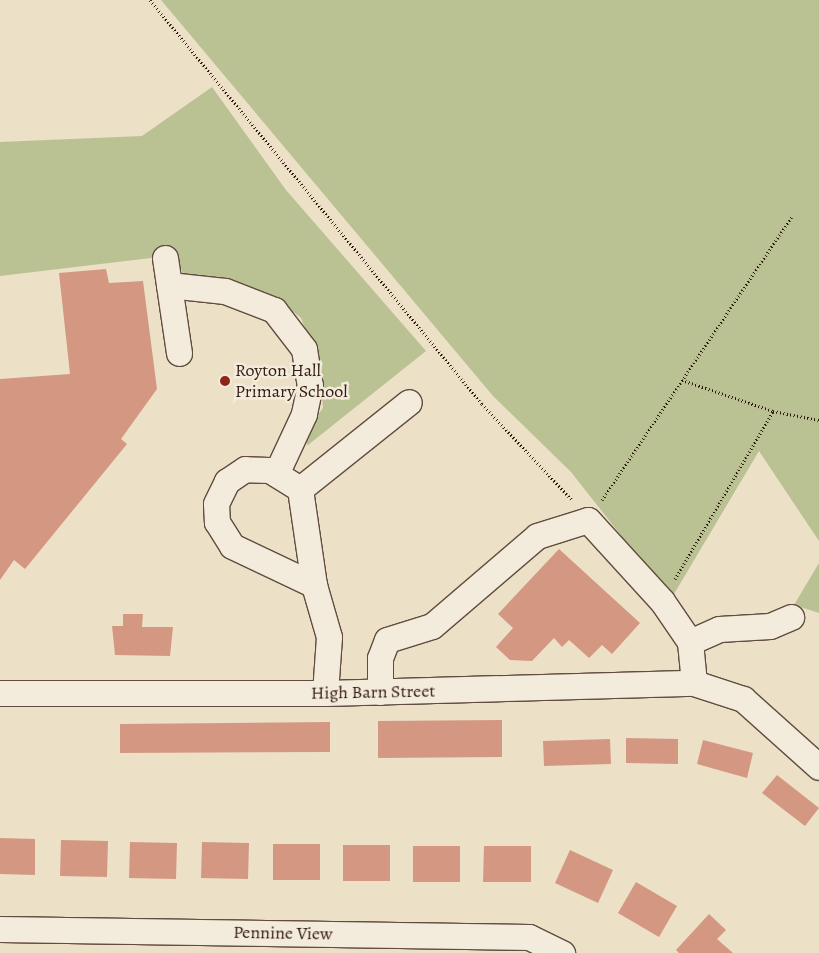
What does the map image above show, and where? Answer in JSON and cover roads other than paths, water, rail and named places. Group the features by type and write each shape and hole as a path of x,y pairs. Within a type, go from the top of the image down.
{"street":[{"path":"165,258 178,352"},
{"path":"169,285 225,291 274,310 304,349 310,385 304,414 276,474"},
{"path":"300,489 409,402"},
{"path":"314,586 232,546 217,522 216,504 227,481 246,469 276,474 300,489 314,586 329,637 325,693"},
{"path":"380,692 380,658 387,640 432,626 537,536 588,520 662,601 690,642 694,683"},
{"path":"690,642 719,629 770,626 791,617"},
{"name":"High Barn Street","path":"0,693 325,693 694,683 743,699 819,767"},
{"name":"Pennine View","path":"0,929 529,937 562,953"}],"place":[{"name":"Royton Hall Primary School","path":"225,381"}]}
